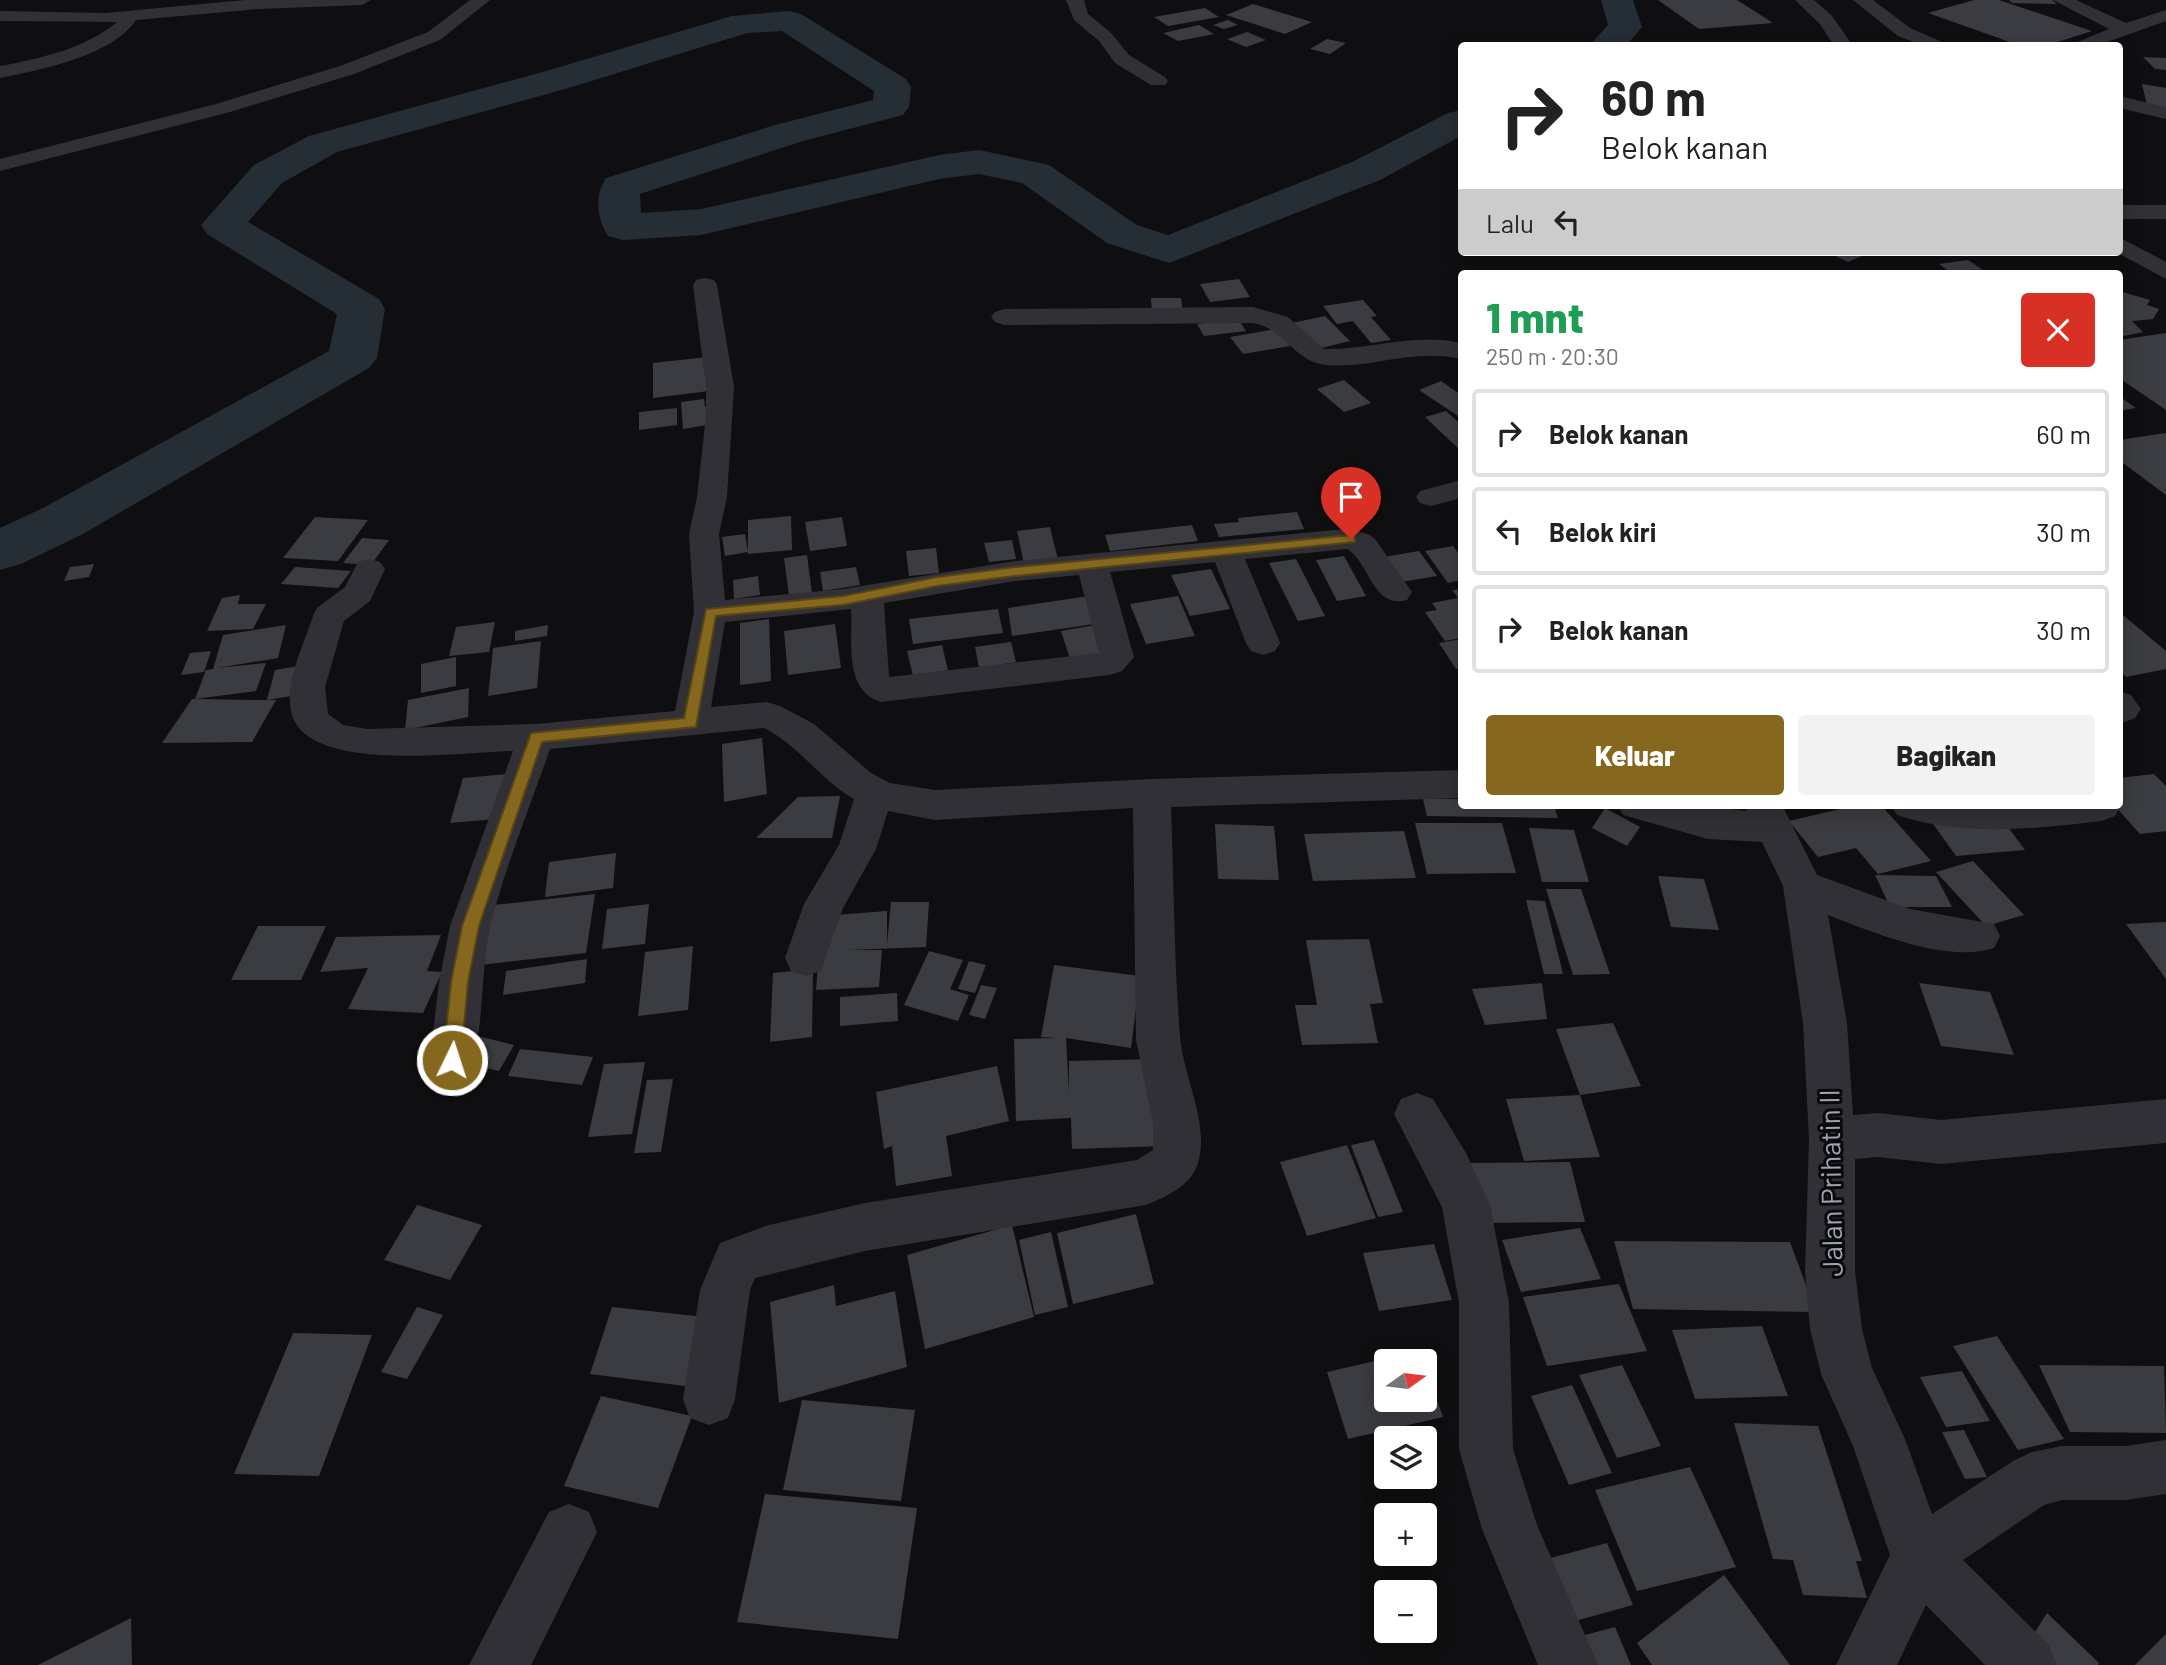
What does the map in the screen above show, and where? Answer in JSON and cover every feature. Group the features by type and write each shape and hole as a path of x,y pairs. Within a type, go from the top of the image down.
{"street":[{"path":"35,17 62,0"},
{"path":"0,16 129,16 258,4 362,0"},
{"path":"0,164 223,108 347,70 434,36 481,0"},
{"path":"1075,0 1080,16 1105,37 1122,59 1158,81"},
{"path":"1804,0 1826,20 1841,42"},
{"path":"1862,0 1904,32 1931,42"},
{"path":"2062,0 2124,29"},
{"path":"2088,42 2166,15"},
{"path":"0,72 70,53 123,28 129,16"},
{"path":"2123,103 2166,113"},
{"path":"2123,212 2166,212"},
{"path":"2123,246 2166,272"},
{"path":"691,723 710,612 704,534 719,445 720,387 705,285"},
{"path":"1004,317 1253,315 1283,322 1306,349 1325,357 1427,345 1458,350"},
{"path":"1431,497 1458,490"},
{"path":"710,612 867,596 970,577 1345,539 1357,541 1373,557 1396,592"},
{"path":"1227,552 1264,643"},
{"path":"867,596 872,681 881,690 1087,667 1110,663 1117,657 1093,566"},
{"path":"369,569 359,593 339,606 325,624 307,699 310,715 316,725 334,737 367,742 536,737 767,715 790,723 849,779 904,802 935,805 1152,793 1458,784"},
{"path":"452,1060 460,982 470,926 536,737"},
{"path":"806,958 824,904 857,849 875,792"},
{"path":"709,1399 725,1290 737,1260 794,1241 837,1236 865,1227 1146,1182 1176,1161 1176,1123 1158,1040 1152,793"},
{"path":"1651,809 1708,824 1769,816"},
{"path":"1937,809 1964,813 2079,809"},
{"name":"Jalan Prihatin II","path":"1769,816 1803,886 1825,1023 1832,1139 1830,1271 1836,1329 1847,1374 1878,1439 1919,1557"},
{"path":"1803,886 1884,920 1946,935 1979,936"},
{"path":"1417,1114 1466,1205 1484,1303 1486,1449 1510,1529 1568,1665"},
{"path":"1832,1139 1878,1135 1941,1142 2166,1121"},
{"path":"1866,1665 1919,1557 2032,1480 2062,1472 2126,1473 2166,1467"},
{"path":"499,1665 569,1532"},
{"path":"1919,1557 2027,1665"}],"building":[{"path":"1658,0 1737,0 1773,23 1699,29"},
{"path":"1974,0 1999,0 2092,31 2058,42 2010,42 1928,13"},
{"path":"2009,0 2052,0 2057,4 2012,3"},
{"path":"1253,4 1312,22 1285,34 1226,15"},
{"path":"1205,8 1219,17 1168,26 1154,17"},
{"path":"1228,20 1238,25 1224,29 1213,25"},
{"path":"1199,25 1214,34 1178,41 1163,33"},
{"path":"1247,32 1266,40 1246,47 1227,39"},
{"path":"1327,39 1346,43 1330,54 1310,49"},
{"path":"2143,57 2166,58 2166,70 2155,69"},
{"path":"2142,84 2166,88 2166,108 2147,105"},
{"path":"1835,256 1862,256 1848,262"},
{"path":"1968,260 1983,270 1947,270 1939,264"},
{"path":"1239,279 1250,297 1210,302 1200,284"},
{"path":"2123,292 2150,300 2147,305 2159,309 2153,319 2132,321 2143,332 2123,336"},
{"path":"1151,298 1181,298 1183,313 1152,313"},
{"path":"1363,300 1377,316 1371,317 1391,340 1371,343 1353,321 1337,324 1323,306"},
{"path":"1325,316 1350,341 1317,349 1292,323"},
{"path":"1238,319 1246,331 1204,336 1197,324"},
{"path":"1277,329 1290,346 1243,354 1230,337"},
{"path":"2166,333 2166,410 2123,381 2123,339"},
{"path":"707,357 709,391 653,398 653,363"},
{"path":"1344,380 1371,403 1344,412 1317,389"},
{"path":"1441,381 1458,393 1458,416 1419,390"},
{"path":"704,399 705,407 714,405 715,415 706,416 707,425 683,429 681,402"},
{"path":"2123,399 2136,408 2123,410"},
{"path":"677,408 677,425 639,430 639,412"},
{"path":"1446,411 1458,421 1458,448 1425,417"},
{"path":"2166,433 2166,495 2123,463 2123,439"},
{"path":"1297,512 1304,529 1219,537 1214,524 1239,522 1238,518"},
{"path":"791,516 792,550 748,554 748,520"},
{"path":"315,517 368,520 338,561 283,558"},
{"path":"842,517 847,546 810,551 805,522"},
{"path":"1192,525 1198,541 1110,551 1105,535"},
{"path":"1050,527 1058,560 1024,564 1017,531"},
{"path":"745,534 748,552 725,556 722,537"},
{"path":"362,538 389,540 371,565 343,563"},
{"path":"1012,540 1016,559 989,562 984,543"},
{"path":"1453,546 1458,553 1458,581 1448,583 1425,551"},
{"path":"936,548 939,573 909,576 906,551"},
{"path":"1419,551 1437,576 1401,582 1384,557"},
{"path":"807,555 812,593 789,596 784,558"},
{"path":"1344,556 1366,596 1337,601 1316,560"},
{"path":"1296,559 1325,616 1298,621 1269,563"},
{"path":"94,564 89,577 64,581 70,567"},
{"path":"295,567 351,571 338,588 281,584"},
{"path":"856,567 860,585 823,591 820,572"},
{"path":"1211,569 1230,609 1190,616 1171,575"},
{"path":"758,576 760,595 734,599 733,580"},
{"path":"240,595 238,604 266,604 253,629 207,631 222,598"},
{"path":"1096,595 1101,623 1012,636 1008,608"},
{"path":"1178,596 1195,636 1146,644 1130,604"},
{"path":"1458,598 1458,639 1445,641 1425,612 1437,610 1432,603"},
{"path":"998,609 1003,633 913,644 909,619"},
{"path":"2123,616 2166,651 2166,669 2126,677 2123,674"},
{"path":"769,619 771,681 740,685 740,623"},
{"path":"495,622 489,652 449,656 456,627"},
{"path":"835,624 841,668 788,675 784,631"},
{"path":"286,625 278,658 217,668 266,663 256,691 195,699 206,670 213,669 223,635"},
{"path":"548,625 547,636 515,641 515,631"},
{"path":"1095,625 1105,654 1070,659 1061,631"},
{"path":"1458,640 1458,669 1456,669 1439,643"},
{"path":"541,641 537,688 488,696 493,648"},
{"path":"1011,642 1016,662 979,668 975,647"},
{"path":"942,645 948,670 913,676 907,651"},
{"path":"211,651 204,672 181,675 190,653"},
{"path":"456,657 456,686 421,693 421,664"},
{"path":"305,665 298,695 267,700 275,670"},
{"path":"469,688 468,717 405,730 408,700"},
{"path":"192,699 276,700 252,742 162,743"},
{"path":"762,738 767,794 724,802 722,744"},
{"path":"519,773 508,818 450,823 463,778"},
{"path":"2154,774 2166,786 2166,831 2140,834 2118,809 2123,809 2123,778"},
{"path":"840,796 832,838 756,838 798,797"},
{"path":"1423,799 1458,799 1458,809 1555,809 1558,818 1427,816"},
{"path":"1604,809 1640,827 1627,846 1592,828"},
{"path":"1840,809 1885,809 1931,861 1878,874 1856,848 1818,857 1789,821"},
{"path":"1999,815 2025,850 1956,856 1931,821"},
{"path":"1415,823 1502,823 1516,873 1427,874"},
{"path":"1215,824 1274,826 1279,880 1218,879"},
{"path":"1529,828 1574,830 1589,882 1542,882"},
{"path":"1404,831 1416,878 1313,881 1304,834"},
{"path":"616,853 613,888 545,897 549,862"},
{"path":"1973,861 2024,915 1986,926 1936,872"},
{"path":"1875,875 1936,876 1952,907 1890,907"},
{"path":"1658,876 1704,879 1719,930 1671,927"},
{"path":"1546,889 1581,889 1610,974 1573,975"},
{"path":"595,894 586,953 480,965 493,905"},
{"path":"1526,900 1545,901 1563,974 1544,974"},
{"path":"891,902 929,902 926,947 848,950 882,950 879,987 816,990 822,916 887,911 887,944"},
{"path":"649,904 645,944 602,949 607,909"},
{"path":"2166,922 2166,979 2126,924"},
{"path":"258,926 326,926 301,980 231,980"},
{"path":"441,935 427,971 442,972 423,1013 348,1009 368,968 320,972 336,937"},
{"path":"1369,939 1383,1003 1370,1004 1378,1043 1302,1045 1295,1005 1317,1005 1306,940"},
{"path":"693,946 688,1010 638,1016 645,952"},
{"path":"929,951 963,960 950,989 969,995 958,1021 904,1005"},
{"path":"587,959 585,983 503,995 506,971"},
{"path":"969,961 986,965 975,993 958,989"},
{"path":"1054,965 1140,976 1131,1048 1066,1038 1069,1093 1069,1061 1159,1059 1165,1146 1072,1149 1071,1118 1016,1121 1014,1039 1057,1038 1041,1037"},
{"path":"813,969 812,1037 770,1042 773,973"},
{"path":"1542,983 1547,1019 1485,1025 1472,989"},
{"path":"1919,983 1990,992 2014,1055 1941,1046"},
{"path":"981,985 997,988 985,1019 969,1015"},
{"path":"897,993 898,1021 840,1026 840,997"},
{"path":"1613,1023 1641,1086 1580,1095 1556,1029"},
{"path":"470,1034 514,1045 499,1071 453,1060"},
{"path":"520,1049 593,1057 582,1085 508,1076"},
{"path":"645,1062 632,1134 588,1137 604,1064"},
{"path":"997,1066 1009,1121 946,1136 952,1176 896,1186 892,1146 884,1149 876,1092"},
{"path":"673,1079 661,1152 634,1153 647,1080"},
{"path":"1580,1095 1600,1157 1524,1161 1506,1099"},
{"path":"1374,1140 1403,1212 1378,1217 1351,1145"},
{"path":"1347,1145 1376,1218 1307,1236 1280,1162"},
{"path":"1570,1162 1585,1222 1482,1223 1469,1163"},
{"path":"417,1205 482,1225 450,1280 384,1260"},
{"path":"1136,1214 1154,1284 1073,1304 1057,1233"},
{"path":"1012,1225 1034,1317 925,1349 907,1255"},
{"path":"1580,1228 1601,1279 1521,1292 1502,1240"},
{"path":"1051,1232 1068,1307 1035,1315 1019,1240"},
{"path":"1614,1241 1790,1242 1816,1312 1633,1309"},
{"path":"1434,1244 1452,1300 1379,1311 1363,1253"},
{"path":"1619,1284 1647,1351 1547,1366 1523,1297"},
{"path":"834,1285 836,1306 895,1291 907,1367 779,1403 770,1302"},
{"path":"417,1307 443,1315 407,1379 381,1372"},
{"path":"612,1307 705,1317 685,1386 590,1374"},
{"path":"1762,1326 1788,1396 1695,1399 1672,1330"},
{"path":"293,1333 372,1335 319,1476 234,1474"},
{"path":"1997,1336 2064,1439 2018,1450 1953,1346"},
{"path":"1374,1361 1374,1412 1437,1412 1437,1400 1443,1417 1404,1426 1374,1426 1374,1433 1348,1439 1327,1372"},
{"path":"1622,1365 1661,1446 1617,1458 1579,1375"},
{"path":"2039,1365 2164,1366 2166,1433 2070,1432"},
{"path":"1962,1371 1990,1421 1946,1427 1920,1377"},
{"path":"1572,1385 1612,1473 1569,1485 1531,1396"},
{"path":"601,1396 692,1416 658,1508 564,1486"},
{"path":"802,1400 915,1410 901,1501 783,1490"},
{"path":"1734,1423 1818,1426 1862,1561 1856,1561 1867,1598 1803,1595 1793,1560 1773,1559"},
{"path":"1964,1430 1987,1477 1965,1479 1942,1432"},
{"path":"1690,1467 1736,1567 1637,1591 1595,1490"},
{"path":"765,1494 917,1508 898,1639 737,1622"},
{"path":"1607,1543 1633,1605 1557,1626 1532,1563"},
{"path":"1724,1575 1790,1665 1652,1665 1637,1643"},
{"path":"2047,1613 2099,1663 2098,1665 2041,1665 2024,1649"},
{"path":"131,1618 132,1665 38,1665"},
{"path":"1615,1627 1631,1665 1580,1665 1570,1639"},
{"path":"2166,1634 2166,1665 2135,1665"}],"waterway":[{"path":"1610,42 1625,27 1617,0"},
{"path":"0,551 63,521 352,358 362,309 222,225 268,174 323,144 559,79 744,23 789,21 893,87 890,107 789,133 620,187 619,206 623,227 701,222 939,167 979,162 1035,174 1122,234 1169,250 1366,171 1458,123"}],"route":[{"path":"452,1060 454,1025 470,926 536,737 691,723 710,612 843,600 937,582 1015,571 1093,566 1351,539"}]}
